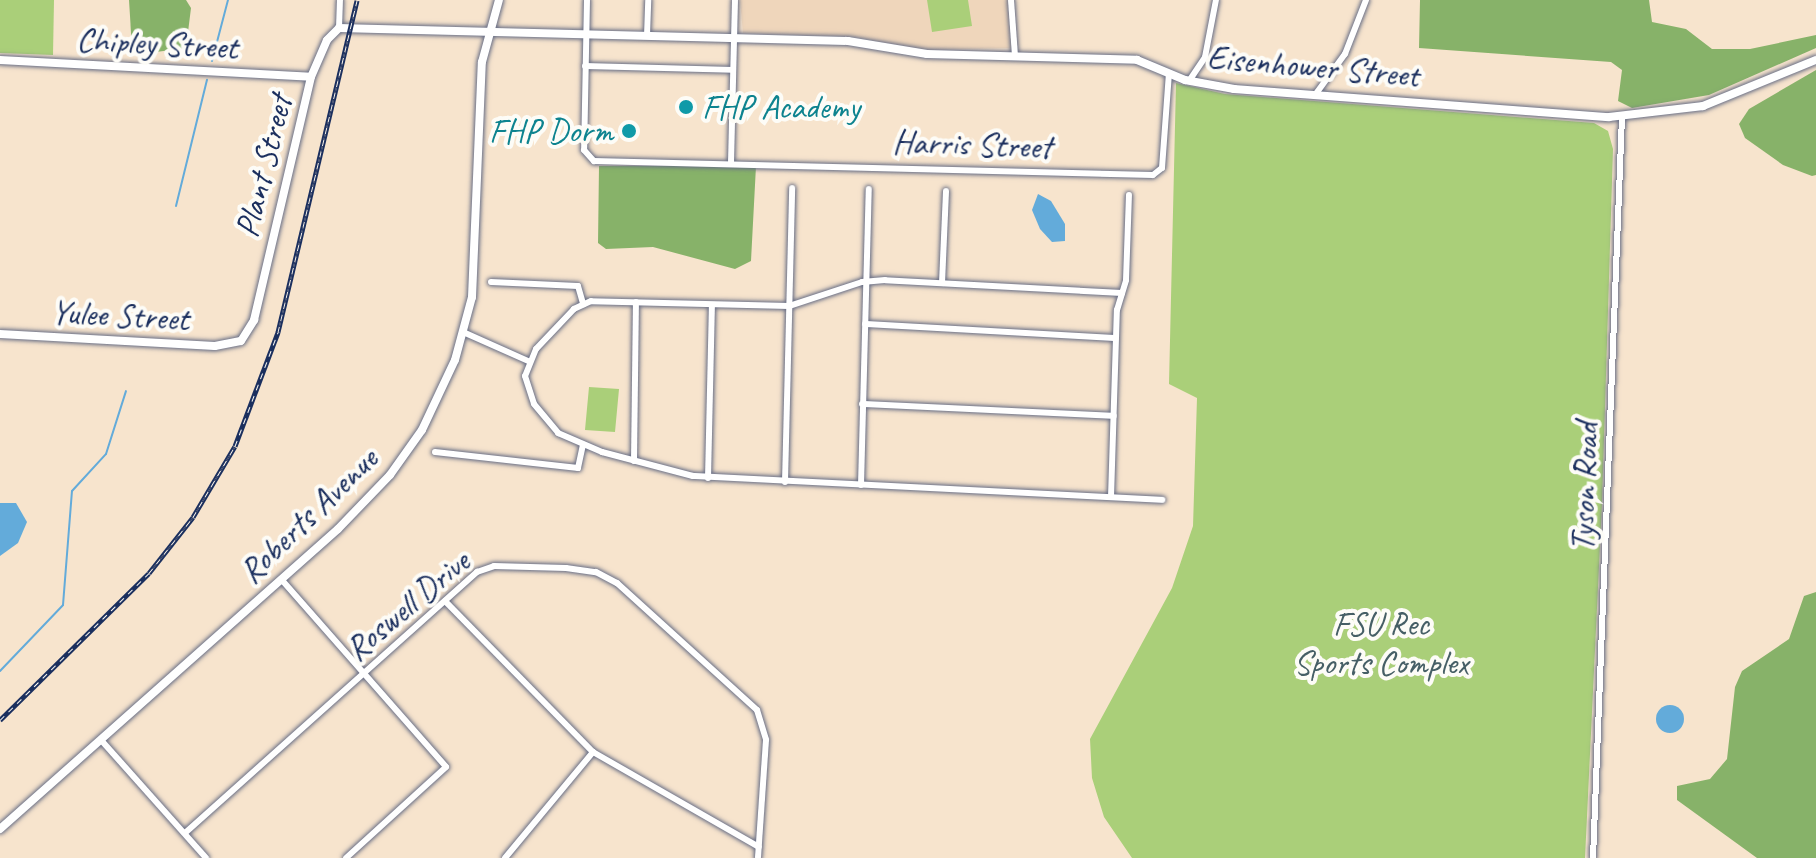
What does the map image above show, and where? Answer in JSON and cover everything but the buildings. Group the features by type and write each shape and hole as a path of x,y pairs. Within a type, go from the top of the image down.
{"street":[{"path":"339,28 340,0"},
{"path":"587,0 585,66 733,70"},
{"path":"647,36 648,0"},
{"path":"731,163 735,0"},
{"path":"1011,0 1015,56"},
{"path":"1189,81 1205,57 1216,0"},
{"path":"1315,95 1345,54 1366,0"},
{"path":"498,4 501,25 512,33"},
{"name":"Roberts Avenue","path":"0,829 370,497 407,453 449,377 463,332 475,268 482,62 498,4"},
{"name":"Eisenhower Street","path":"339,28 848,41 927,54 1137,60 1189,81 1315,95 1622,117 1703,106 1816,60"},
{"name":"Plant Street","path":"236,344 254,320 311,77 327,40 339,28"},
{"name":"Chipley Street","path":"0,60 311,77"},
{"name":"Harris Street","path":"585,66 587,159 1153,175 1162,168 1169,73"},
{"name":"Tyson Road","path":"1593,858 1622,117"},
{"path":"785,482 792,188"},
{"path":"861,485 869,189"},
{"path":"942,283 946,191"},
{"path":"1111,497 1116,338 1129,195"},
{"path":"1122,293 866,281 789,306 636,302 583,304 558,324 528,361 525,376 539,414 558,433 583,445 634,461 708,478 1162,500"},
{"path":"491,282 578,286 583,304"},
{"path":"634,461 636,302"},
{"path":"708,478 712,305"},
{"path":"865,324 1116,338"},
{"path":"463,332 528,361"},
{"name":"Yulee Street","path":"0,334 236,344"},
{"path":"862,404 1114,416"},
{"path":"435,452 578,468 583,445"},
{"name":"Roswell Drive","path":"185,833 477,572 494,566 587,570 617,583 757,710 766,740 758,858"},
{"path":"281,579 446,767 346,858"},
{"path":"445,601 593,752 759,847"},
{"path":"101,740 206,858"},
{"path":"505,858 593,752"}],"shaded area":[{"path":"740,0 1008,0 1011,48 924,50 856,37 743,33"}],"green space":[{"path":"0,0 54,0 53,55 0,53"},
{"path":"129,0 186,0 191,8 186,48 141,54 132,49"},
{"path":"927,0 968,0 972,26 932,32"},
{"path":"1420,0 1649,0 1652,22 1686,29 1712,49 1750,49 1816,35 1816,48 1709,95 1632,108 1618,101 1622,70 1611,62 1419,48"},
{"path":"1816,70 1816,175 1812,176 1783,165 1745,138 1739,124 1749,109"},
{"name":"FSU Rec Sports Complex","path":"1176,83 1225,94 1594,123 1608,131 1613,149 1602,504 1585,858 1132,858 1104,817 1092,778 1090,739 1172,588 1193,526 1197,398 1169,384"},
{"path":"599,166 756,166 751,261 735,269 653,247 606,249 598,243"},
{"path":"589,387 619,389 615,432 585,430"},
{"path":"1816,592 1816,858 1757,858 1677,800 1677,786 1710,779 1727,759 1735,687 1742,671 1789,639 1804,596"}],"water":[{"path":"1038,194 1051,201 1065,224 1065,241 1052,242 1040,229 1032,210"},
{"path":"0,503 16,503 27,522 18,543 0,556"},
{"path":"1670,705 1680,709 1684,719 1680,729 1670,733 1660,729 1656,719 1660,709"}],"waterway":[{"path":"212,61 228,0"},
{"path":"176,206 207,80"},
{"path":"0,671 63,605 72,491 106,454 126,391"}],"railway":[{"path":"0,720 149,573 193,517 235,446 278,332 357,0"}],"place":[{"name":"FHP Academy","path":"686,107"},
{"name":"FHP Dorm","path":"629,131"}]}
